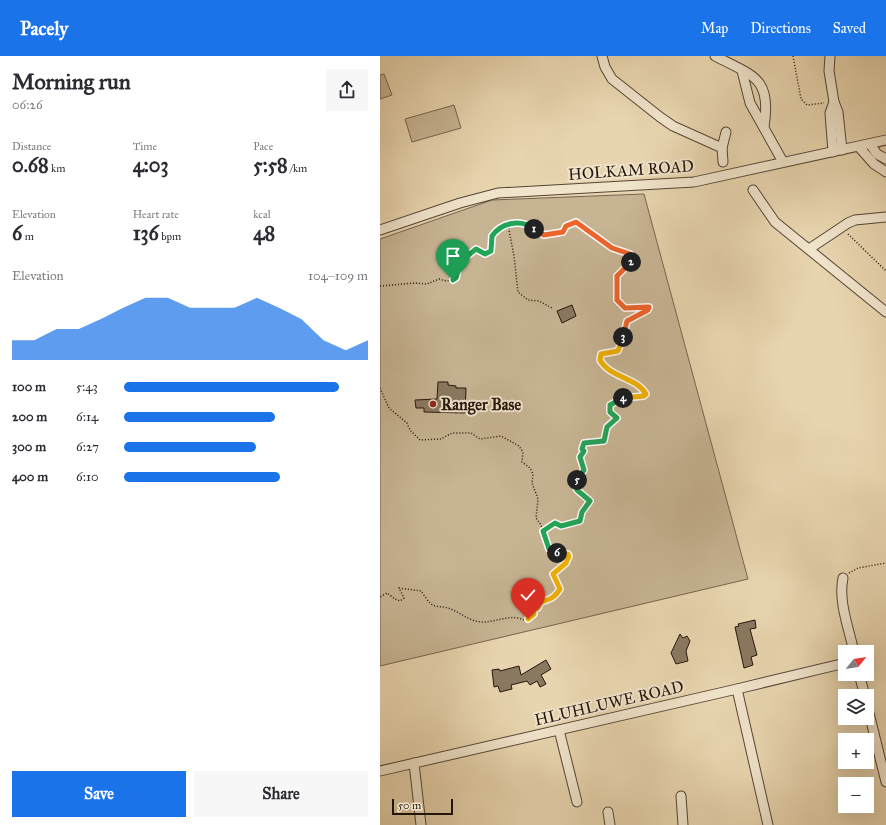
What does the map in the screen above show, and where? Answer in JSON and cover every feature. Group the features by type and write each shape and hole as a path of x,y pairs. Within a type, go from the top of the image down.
{"street":[{"path":"602,56 604,67 612,79 654,113 673,126 722,148"},
{"path":"715,56 755,77 761,85 767,109 764,127"},
{"path":"830,56 828,65 834,102 838,112 834,152"},
{"path":"742,71 750,103 783,162"},
{"path":"834,102 830,114 830,121 825,127 834,152"},
{"path":"723,162 722,148 726,132"},
{"name":"HOLKAM ROAD","path":"380,230 460,203 498,193 671,184 716,178 886,140"},
{"path":"870,144 877,154 886,159"},
{"path":"859,147 874,164 886,172"},
{"path":"752,190 775,222 886,312"},
{"path":"809,249 843,225 855,220 886,217"},
{"path":"843,578 842,590 844,606 852,645"},
{"name":"HLUHLUWE ROAD","path":"380,771 838,665"},
{"path":"737,689 768,825"},
{"path":"872,725 886,782"},
{"path":"559,730 576,802"},
{"path":"414,764 421,825"},
{"path":"681,796 683,825"},
{"path":"608,812 610,825"}],"path":[{"path":"793,56 801,100 804,104 810,105 834,102"},
{"path":"380,286 415,283 426,284 439,279 446,281 453,280 456,278 460,262 476,249 485,254 491,251 492,236 514,222 528,224 544,235 563,232 566,226 576,222 612,248 632,256 633,260 617,276 617,300 625,308 649,307 648,310 627,321 618,351 604,352 601,354 600,360 612,371 637,384 646,394 644,396 627,396 610,405 610,412 617,418 607,427 604,441 591,441 584,443 582,446 584,451 580,457 583,473 574,483 577,490 590,501 582,512 580,521 561,526 555,523 543,531"},
{"path":"508,225 514,256 518,292 528,300 539,301 552,308"},
{"path":"843,225 851,239 886,271"},
{"path":"380,388 389,408 407,423 410,430 420,440 441,439 452,433 472,433 480,440 501,436 518,446 523,452 522,462 530,468 533,474 532,483 538,499 536,518 542,525 549,549 554,553 568,554 569,556 566,563 553,574 560,589 550,601 541,602 538,608 532,611 534,614 528,619 524,620 519,618 508,618 484,622 473,620 448,607 437,607 430,603 421,591 411,588 399,588 404,598 400,601 395,600 387,593 380,597"},
{"path":"843,578 858,568 886,563"}],"shaded area":[{"path":"384,74 392,95 380,99 380,75"},
{"path":"454,105 461,128 412,142 405,119"},
{"path":"644,194 748,579 380,666 380,239 492,200"}],"building":[{"path":"572,305 576,316 562,323 557,311"},
{"path":"438,382 448,382 448,385 456,386 456,388 466,388 465,413 424,412 424,408 416,408 415,400 437,399"},
{"path":"755,620 756,628 750,629 757,655 751,657 753,665 744,668 735,627 739,626 738,624"},
{"path":"680,634 683,638 687,636 690,641 686,651 688,661 676,664 671,653"},
{"path":"546,660 551,669 541,675 546,684 540,687 537,681 530,685 527,681 511,685 512,689 500,692 498,686 494,687 492,670 499,669 500,671 519,666 521,675"}],"place":[{"name":"Ranger Base","path":"433,404"}],"route":[{"path":"453,280 456,278 460,262 476,249 485,254 491,251 491,240 494,233 514,222 528,224 544,235 563,232 566,226 572,222 576,222 612,248 632,256 633,260 617,276 616,297 625,308 649,307 648,310 639,316 627,321 618,351 604,352 601,354 600,360 621,377 643,388 646,394 644,396 627,396 610,405 610,412 617,418 607,427 604,441 591,441 584,443 582,446 584,451 580,457 584,470 574,483 577,490 590,501 585,510 582,512 582,518 580,521 561,526 555,523 543,531 549,549 554,553 568,554 569,556 566,563 557,569 553,574 553,578 560,589 550,601 541,602 538,608 532,611 534,614 528,619"}]}
